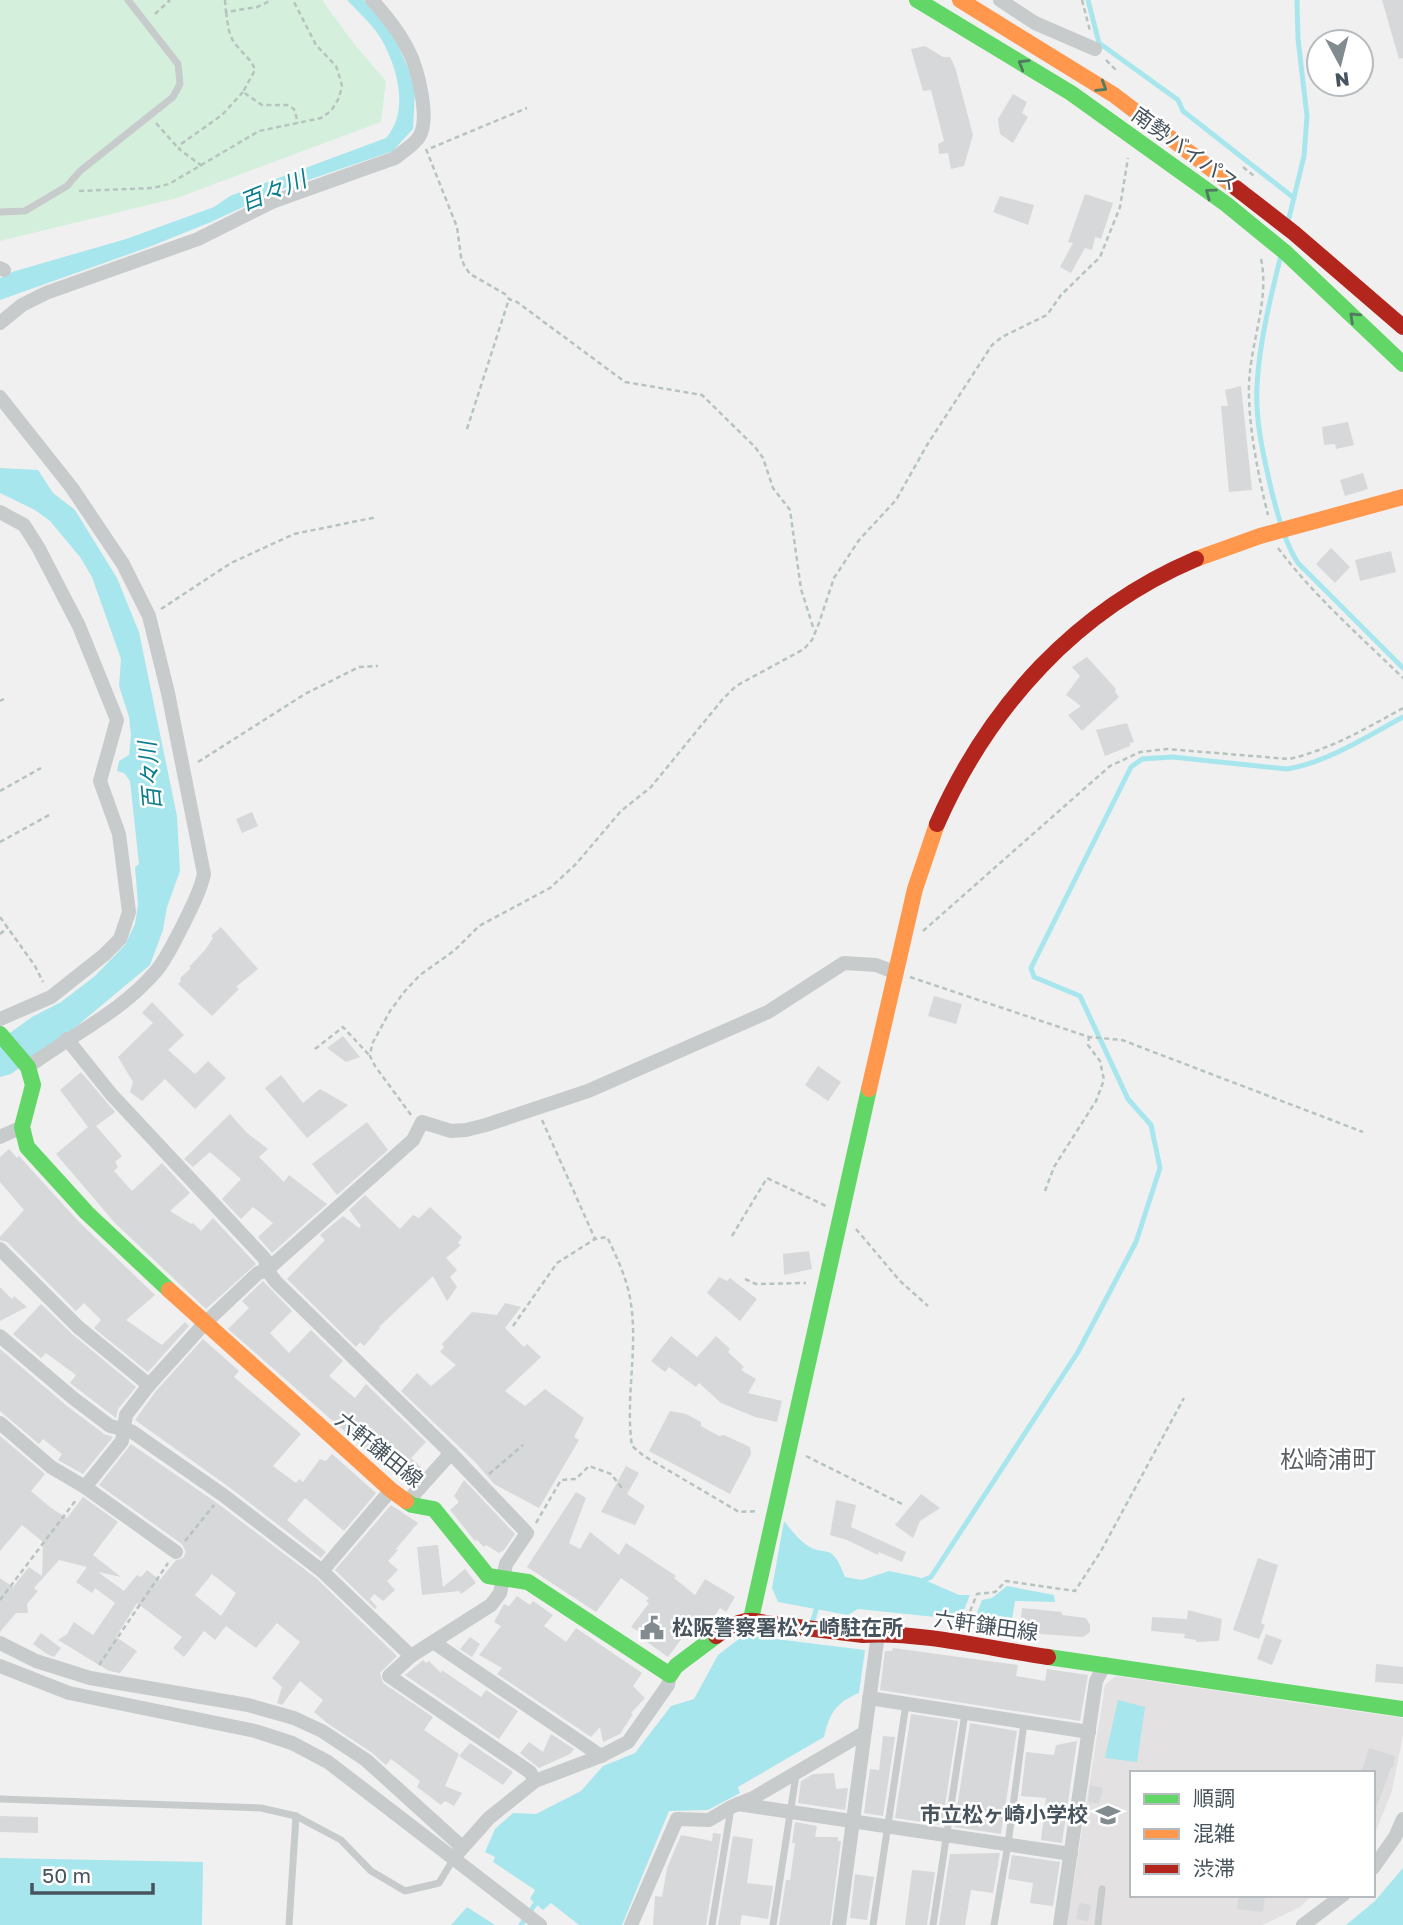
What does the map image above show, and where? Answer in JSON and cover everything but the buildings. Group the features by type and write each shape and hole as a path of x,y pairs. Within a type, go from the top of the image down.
{"main road":[{"name":"南勢バイパス","path":"917,0 1071,93 1226,204 1286,253 1403,365"},
{"name":"南勢バイパス","path":"960,0 1114,95 1294,233 1403,327"},
{"path":"670,1675 676,1666 730,1626 758,1621 775,1506 894,972 930,839 960,773 1004,707 1041,664 1088,623 1143,584 1214,551 1403,496"},
{"path":"0,1034 28,1067 33,1085 22,1127"},
{"name":"六軒鎌田線","path":"22,1127 27,1147 88,1213 204,1324 391,1490 412,1506 434,1508 488,1576 528,1582 670,1675"},
{"name":"六軒鎌田線","path":"758,1621 934,1640 1403,1709"}],"street":[{"path":"0,323 22,304 46,293 198,239 272,202 395,158 410,146 420,136 424,102 409,50 372,0"},
{"path":"1000,0 1035,23 1095,50"},
{"path":"0,397 72,488 123,564 149,616 168,693 204,874 198,898 166,957 155,971 117,1006 83,1032 67,1039 28,1067"},
{"path":"0,512 24,525 38,547 79,626 117,720 100,781 118,834 130,912 120,939 104,955 51,997 0,1019"},
{"path":"85,1488 122,1441 126,1415 204,1324 258,1273 267,1270 413,1140 422,1122 451,1131 466,1130 588,1090 768,1012 844,963 876,965 894,972"},
{"path":"67,1039 111,1094 265,1259 267,1270 276,1282 452,1452 527,1533 506,1564 500,1592 491,1605 411,1656 390,1676 530,1772 535,1780"},
{"path":"0,1138 22,1127"},
{"path":"0,1249 78,1327 149,1385"},
{"path":"0,1336 72,1398 110,1426 131,1431 223,1494 322,1571 411,1656"},
{"path":"0,1423 51,1468 85,1488 176,1552"},
{"path":"407,1502 452,1452"},
{"path":"322,1571 391,1490"},
{"path":"839,1925 864,1746 871,1634"},
{"path":"433,1642 601,1756"},
{"path":"0,1643 36,1661 90,1678 272,1710 310,1725 366,1760 515,1907 540,1925"},
{"path":"1063,1924 1070,1854 1096,1681 1105,1664"},
{"path":"0,1666 69,1693 255,1731 292,1743 328,1762 458,1852"},
{"path":"458,1852 489,1818 535,1780 601,1756 628,1742 668,1685 670,1675"},
{"path":"869,1698 1089,1732"},
{"path":"631,1925 677,1819 709,1820 753,1798 864,1733"},
{"path":"735,1806 1070,1854"},
{"path":"1375,1865 1395,1837 1403,1819"},
{"path":"1303,1925 1340,1897"}],"lane":[{"path":"0,212 25,211 67,186 80,171 173,97 180,84 178,64 128,0"},
{"path":"873,1925 906,1704"},
{"path":"933,1925 965,1713"},
{"path":"994,1925 1024,1722"},
{"path":"773,1925 797,1771"},
{"path":"0,1799 261,1808 296,1816 341,1840 371,1871 405,1891 439,1883 458,1852"},
{"path":"712,1925 735,1806"},
{"path":"289,1925 296,1816"},
{"path":"1098,1925 1102,1889"}],"path":[{"path":"147,23 170,0"},
{"path":"179,149 181,144 222,114 243,92 255,70 252,62 234,44 228,31 225,0"},
{"path":"226,12 257,7 272,0"},
{"path":"67,186 72,190 85,191 153,188 169,184 259,131 321,118 331,111 340,98 342,86 336,66 316,45 293,0"},
{"path":"243,92 262,105 287,105 294,109 298,123"},
{"path":"410,146 428,150 527,108"},
{"path":"151,117 179,149 202,166"},
{"path":"428,150 457,227 461,257 470,274 517,302 625,382 702,395 755,447 763,458 773,488 790,510 801,589 815,631"},
{"path":"370,1056 372,1044 390,1011 420,975 455,950 479,926 550,888 576,864 621,811 651,787 736,686 804,649 812,640 834,578 859,540 896,500 927,445 992,345 1002,337 1047,315 1061,295 1100,257 1120,207 1128,158 1138,165"},
{"path":"1252,251 1262,260 1261,310 1250,373 1251,409 1256,461 1276,545 1293,567 1403,678"},
{"path":"467,429 509,299"},
{"path":"149,616 230,563 294,534 377,517"},
{"path":"183,779 191,776 199,760 305,694 359,667 378,667"},
{"path":"902,940 915,939 1110,766 1140,752 1167,749 1289,759 1330,746 1403,708"},
{"path":"0,791 41,768"},
{"path":"0,842 51,814"},
{"path":"0,917 35,966 51,997"},
{"path":"0,934 8,927"},
{"path":"894,972 1090,1037 1122,1040 1363,1132"},
{"path":"315,1049 343,1027 370,1056 411,1116 422,1122"},
{"path":"1045,1191 1054,1167 1096,1101 1104,1080 1100,1061 1088,1045 1090,1037"},
{"path":"536,1107 595,1239"},
{"path":"513,1326 557,1263 595,1239 607,1237 617,1257 631,1303 629,1425 632,1446 644,1456 738,1512 775,1506"},
{"path":"745,1279 755,1284 824,1284"},
{"path":"934,1640 937,1631 965,1624 977,1594 995,1592 1006,1581 1075,1591 1101,1551 1184,1398"},
{"path":"480,1484 523,1445"},
{"path":"788,1447 902,1504"},
{"path":"527,1533 561,1480 576,1479 589,1466 611,1474 622,1488"},
{"path":"0,1600 85,1488"},
{"path":"90,1678 176,1552 223,1494"}],"shaded area":[{"name":"市立松ヶ崎小学校","path":"1116,1676 1403,1718 1403,1735 1392,1791 1375,1833 1375,1771 1130,1771 1130,1897 1311,1897 1300,1907 1263,1925 1067,1925 1105,1685"}],"green space":[{"path":"0,0 322,0 386,81 381,122 177,198 0,241"}],"water":[{"name":"百々川","path":"347,0 364,0 390,28 409,70 415,92 413,129 393,151 282,189 149,247 0,300 0,278 12,272 126,239 214,207 230,196 386,138 393,128 399,105 394,69 378,33"},
{"name":"百々川","path":"0,468 38,470 53,493 75,510 117,578 139,632 177,816 180,871 150,965 78,1025 11,1074 0,1077 0,1040 32,1017 61,1002 95,976 125,945 135,924 138,904 135,867 139,864 130,781 124,773 117,771 119,761 129,755 131,735 129,717 119,686 121,659 92,577 80,557 50,521 35,510 0,493"},
{"path":"784,1521 811,1548 827,1552 836,1558 845,1577 862,1580 889,1571 918,1577 959,1595 970,1595 962,1615 935,1617 858,1609 848,1615 778,1602 772,1588"},
{"path":"1007,1586 1054,1595 1055,1602 1015,1601 1011,1626 977,1628 973,1623 982,1600 992,1598"},
{"path":"744,1635 865,1650 859,1693 835,1709 824,1737 738,1787 740,1793 708,1810 669,1811 622,1925 579,1925 551,1903 543,1910 530,1899 535,1890 493,1862 495,1857 485,1852 495,1829 513,1813 536,1814 581,1791 603,1766 635,1753 671,1706 694,1699 718,1655"},
{"path":"1118,1700 1145,1707 1137,1762 1105,1758"},
{"path":"0,1858 203,1862 202,1925 0,1925"},
{"path":"1403,1868 1403,1925 1346,1925 1375,1901"},
{"path":"467,1907 495,1925 451,1925"}],"waterway":[{"path":"1088,0 1099,43 1178,100 1183,111 1294,198"},
{"path":"1289,218 1304,156 1307,116 1298,39 1297,0"},
{"path":"1280,259 1263,338 1257,399 1263,453 1280,520 1298,563 1403,668"},
{"path":"919,1582 931,1577 1078,1352 1136,1242 1160,1168 1151,1125 1128,1099 1080,996 1034,977 1031,968 1131,767 1142,759 1172,757 1287,769 1332,755 1403,717"},
{"path":"812,1623 817,1607 822,1607"},
{"path":"521,1925 538,1900"}],"traffic: fast":[{"path":"917,0 1071,93 1226,204 1286,253 1403,364"},
{"path":"0,1034 28,1067 33,1085 22,1127 27,1147 87,1213 169,1290"},
{"path":"751,1619 869,1089"},
{"path":"406,1501 412,1505 434,1509 488,1576 528,1582 670,1675 676,1666 716,1636"},
{"path":"1048,1657 1403,1709"}],"traffic: slow":[{"path":"960,0 1114,95 1236,188"},
{"path":"1196,559 1260,536 1403,497"},
{"path":"869,1089 915,889 937,824"},
{"path":"169,1290 406,1501"}],"traffic: jam":[{"path":"1236,188 1294,233 1403,327"},
{"path":"937,824 958,781 983,740 1010,702 1041,666 1075,634 1112,605 1153,580 1196,559"},
{"path":"716,1636 733,1625 751,1621 863,1635 931,1638 1048,1657"}],"place":[{"name":"松阪警察署松ヶ崎駐在所","path":"652,1628"},
{"name":"市立松ヶ崎小学校","path":"1108,1815"}],"district":[{"name":"松崎浦町","path":"1328,1460"}]}
